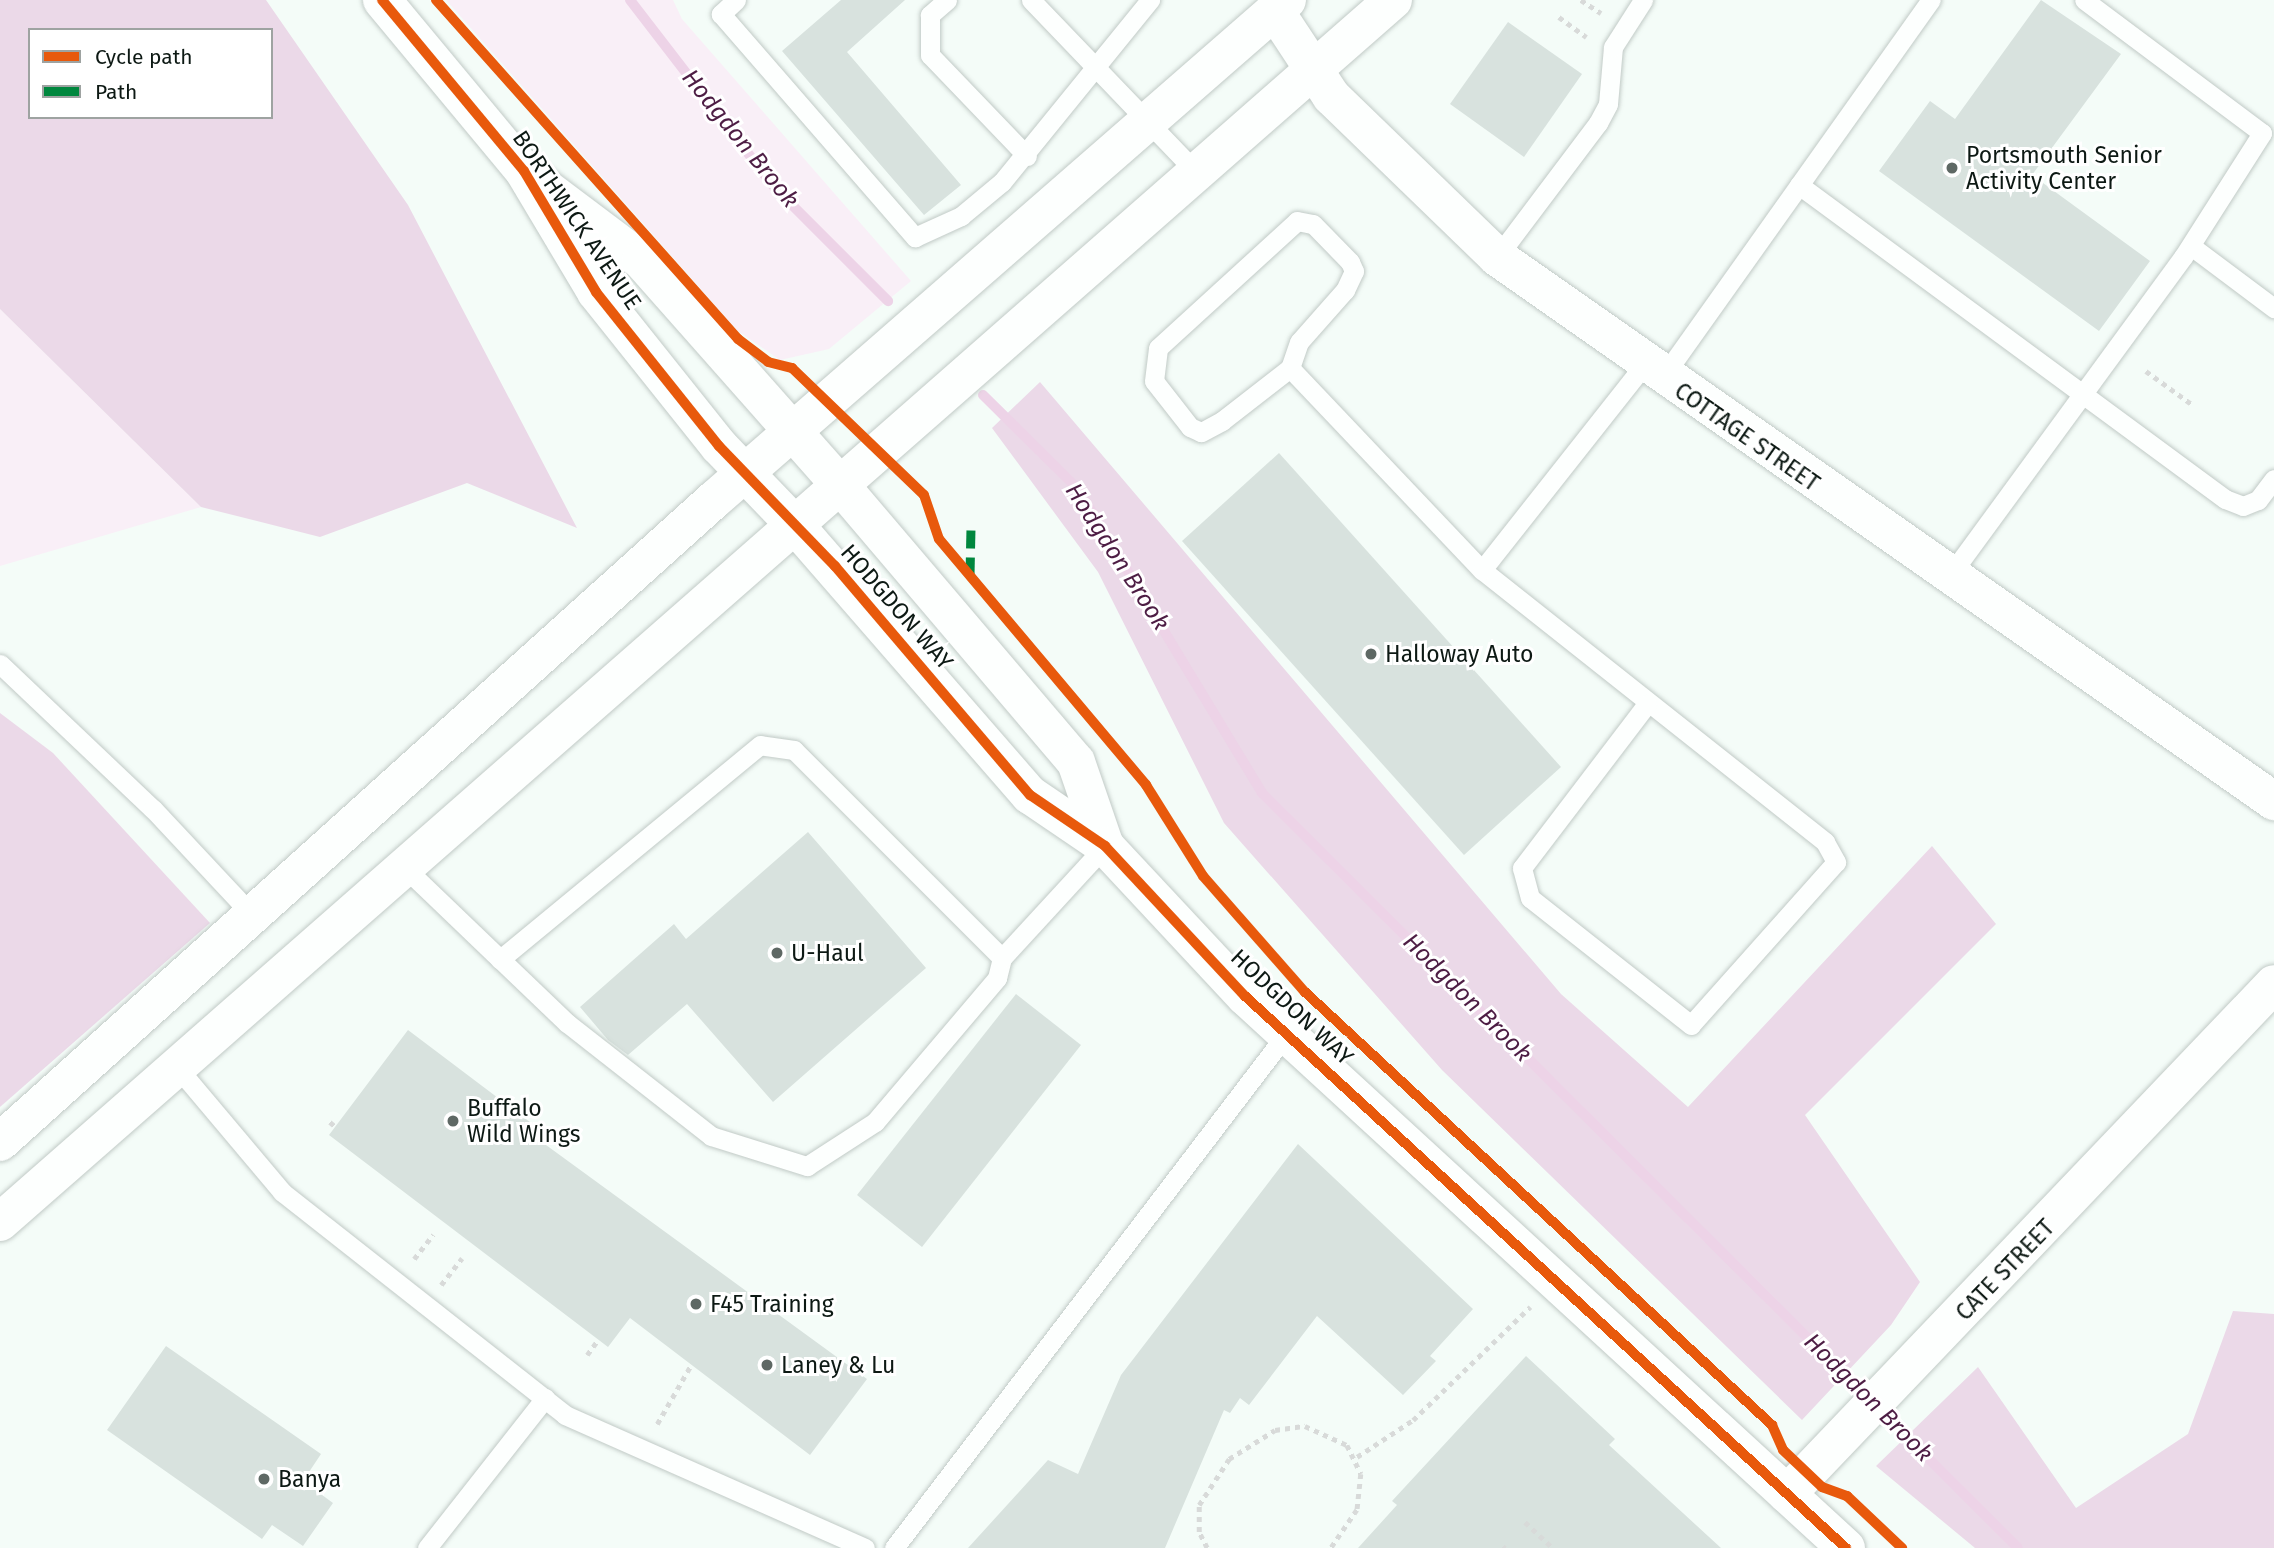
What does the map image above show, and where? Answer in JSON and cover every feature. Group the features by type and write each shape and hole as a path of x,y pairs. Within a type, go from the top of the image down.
{"street":[{"name":"BORTHWICK AVENUE","path":"382,0 524,171 596,292 745,472 796,525"},
{"path":"0,1222 1392,0"},
{"path":"0,1142 254,917 745,472 1148,122 1276,4"},
{"name":"COTTAGE STREET","path":"1276,4 1313,70 1394,163 1497,257 1653,371 1948,578 2274,801"},
{"name":"BORTHWICK AVENUE","path":"524,171 641,260 841,486"},
{"name":"HODGDON WAY","path":"841,486 1076,762 1105,846"},
{"name":"HODGDON WAY","path":"796,525 1030,795 1105,846 1287,1034 1787,1494"},
{"name":"CATE STREET","path":"1787,1494 1829,1448 1914,1366 2274,985"},
{"path":"1787,1494 1846,1548"}],"lane":[{"path":"736,0 721,14 915,237 961,216 1027,156 1150,0"},
{"path":"947,0 930,15 929,55 1027,156"},
{"path":"1031,0 1196,172"},
{"path":"1497,257 1598,123 1608,104 1613,47 1643,0"},
{"path":"1482,570 1653,371 1799,185 1931,0"},
{"path":"1948,578 2083,389 2190,246 2262,133 2084,0"},
{"path":"1799,185 2083,389 2225,499 2243,506 2258,500 2274,479"},
{"path":"1297,221 1313,224 1354,271 1299,342 1290,368 1200,432 1154,381 1151,366 1157,348 1297,221"},
{"path":"2190,246 2274,308"},
{"path":"1290,368 1482,570 1647,704 1825,842 1836,862 1691,1025 1530,898 1522,868 1647,704"},
{"path":"0,664 153,809 254,917"},
{"path":"500,959 760,745 794,750 1002,958"},
{"path":"404,867 567,1023 711,1136 807,1166 875,1122 997,978 1002,958 1105,846"},
{"path":"894,1548 1287,1034"},
{"path":"176,1066 282,1192 565,1415 865,1548"},
{"path":"427,1548 545,1398"}],"path":[{"path":"2146,371 2193,405"},
{"path":"330,1122 336,1127"},
{"path":"410,1265 433,1235"},
{"path":"438,1288 462,1258"},
{"path":"1357,1457 1413,1420 1537,1299"},
{"path":"587,1355 598,1340"},
{"path":"654,1431 691,1365"},
{"path":"1208,1548 1199,1532 1199,1505 1229,1460 1251,1443 1305,1426 1335,1435 1357,1457 1357,1510 1331,1548"},
{"path":"1525,1522 1553,1548"}],"shaded area":[{"path":"0,0 266,0 408,205 577,528 467,483 320,537 201,507 0,309"},
{"path":"446,0 673,0 682,19 911,281 829,349 780,360 738,331"},
{"path":"0,309 201,507 0,566"},
{"path":"1040,382 1561,994 1688,1107 1932,846 1996,924 1805,1115 1920,1282 1891,1325 1802,1420 1442,1070 1224,823 1098,572 992,428"},
{"path":"0,713 53,753 210,923 0,1107"},
{"path":"2233,1311 2274,1314 2274,1548 1975,1548 1876,1466 1978,1367 2076,1508 2188,1434"}],"building":[{"path":"841,0 905,0 847,52 961,185 924,215 782,51"},
{"name":"Portsmouth Senior Activity Center","path":"2041,0 2121,54 2032,175 2150,261 2099,331 1879,171 1930,101 1955,119"},
{"path":"1508,22 1582,74 1524,157 1450,104"},
{"name":"Halloway Auto","path":"1279,453 1561,767 1464,855 1182,541"},
{"name":"U-Haul","path":"808,832 926,968 773,1102 687,1004 628,1055 608,1040 580,1007 674,924 686,939"},
{"path":"1016,994 1081,1045 922,1247 857,1195"},
{"path":"408,1030 551,1138 546,1145 867,1379 810,1455 630,1318 608,1347 329,1135"},
{"path":"1298,1144 1473,1309 1430,1356 1436,1361 1403,1395 1317,1316 1249,1405 1240,1398 1230,1413 1224,1410 1165,1548 968,1548 1048,1460 1078,1474 1121,1375"},
{"path":"166,1346 321,1454 303,1481 333,1503 303,1546 272,1525 262,1539 107,1430"},
{"path":"1526,1356 1615,1439 1609,1445 1721,1548 1358,1548 1397,1505 1392,1501"}],"waterway":[{"name":"Hodgdon Brook","path":"630,0 775,188 888,301"},
{"name":"Hodgdon Brook","path":"983,395 1078,489 1262,793 2018,1548"}],"marked path":[{"path":"970,575 971,526"}],"cycle path":[{"path":"382,0 524,171 596,292 719,446 835,566 1030,795 1105,846 1245,996 1846,1548"},
{"path":"436,0 738,339 768,362 792,368 924,495 939,539 1146,785 1203,876 1305,992 1772,1425 1783,1450 1822,1487 1847,1496 1902,1548"}],"place":[{"name":"Portsmouth Senior Activity Center","path":"1952,168"},
{"name":"Halloway Auto","path":"1371,654"},
{"name":"U-Haul","path":"777,953"},
{"name":"Buffalo Wild Wings","path":"453,1121"},
{"name":"F45 Training","path":"696,1304"},
{"name":"Laney & Lu","path":"767,1365"},
{"name":"Banya","path":"264,1479"}]}
